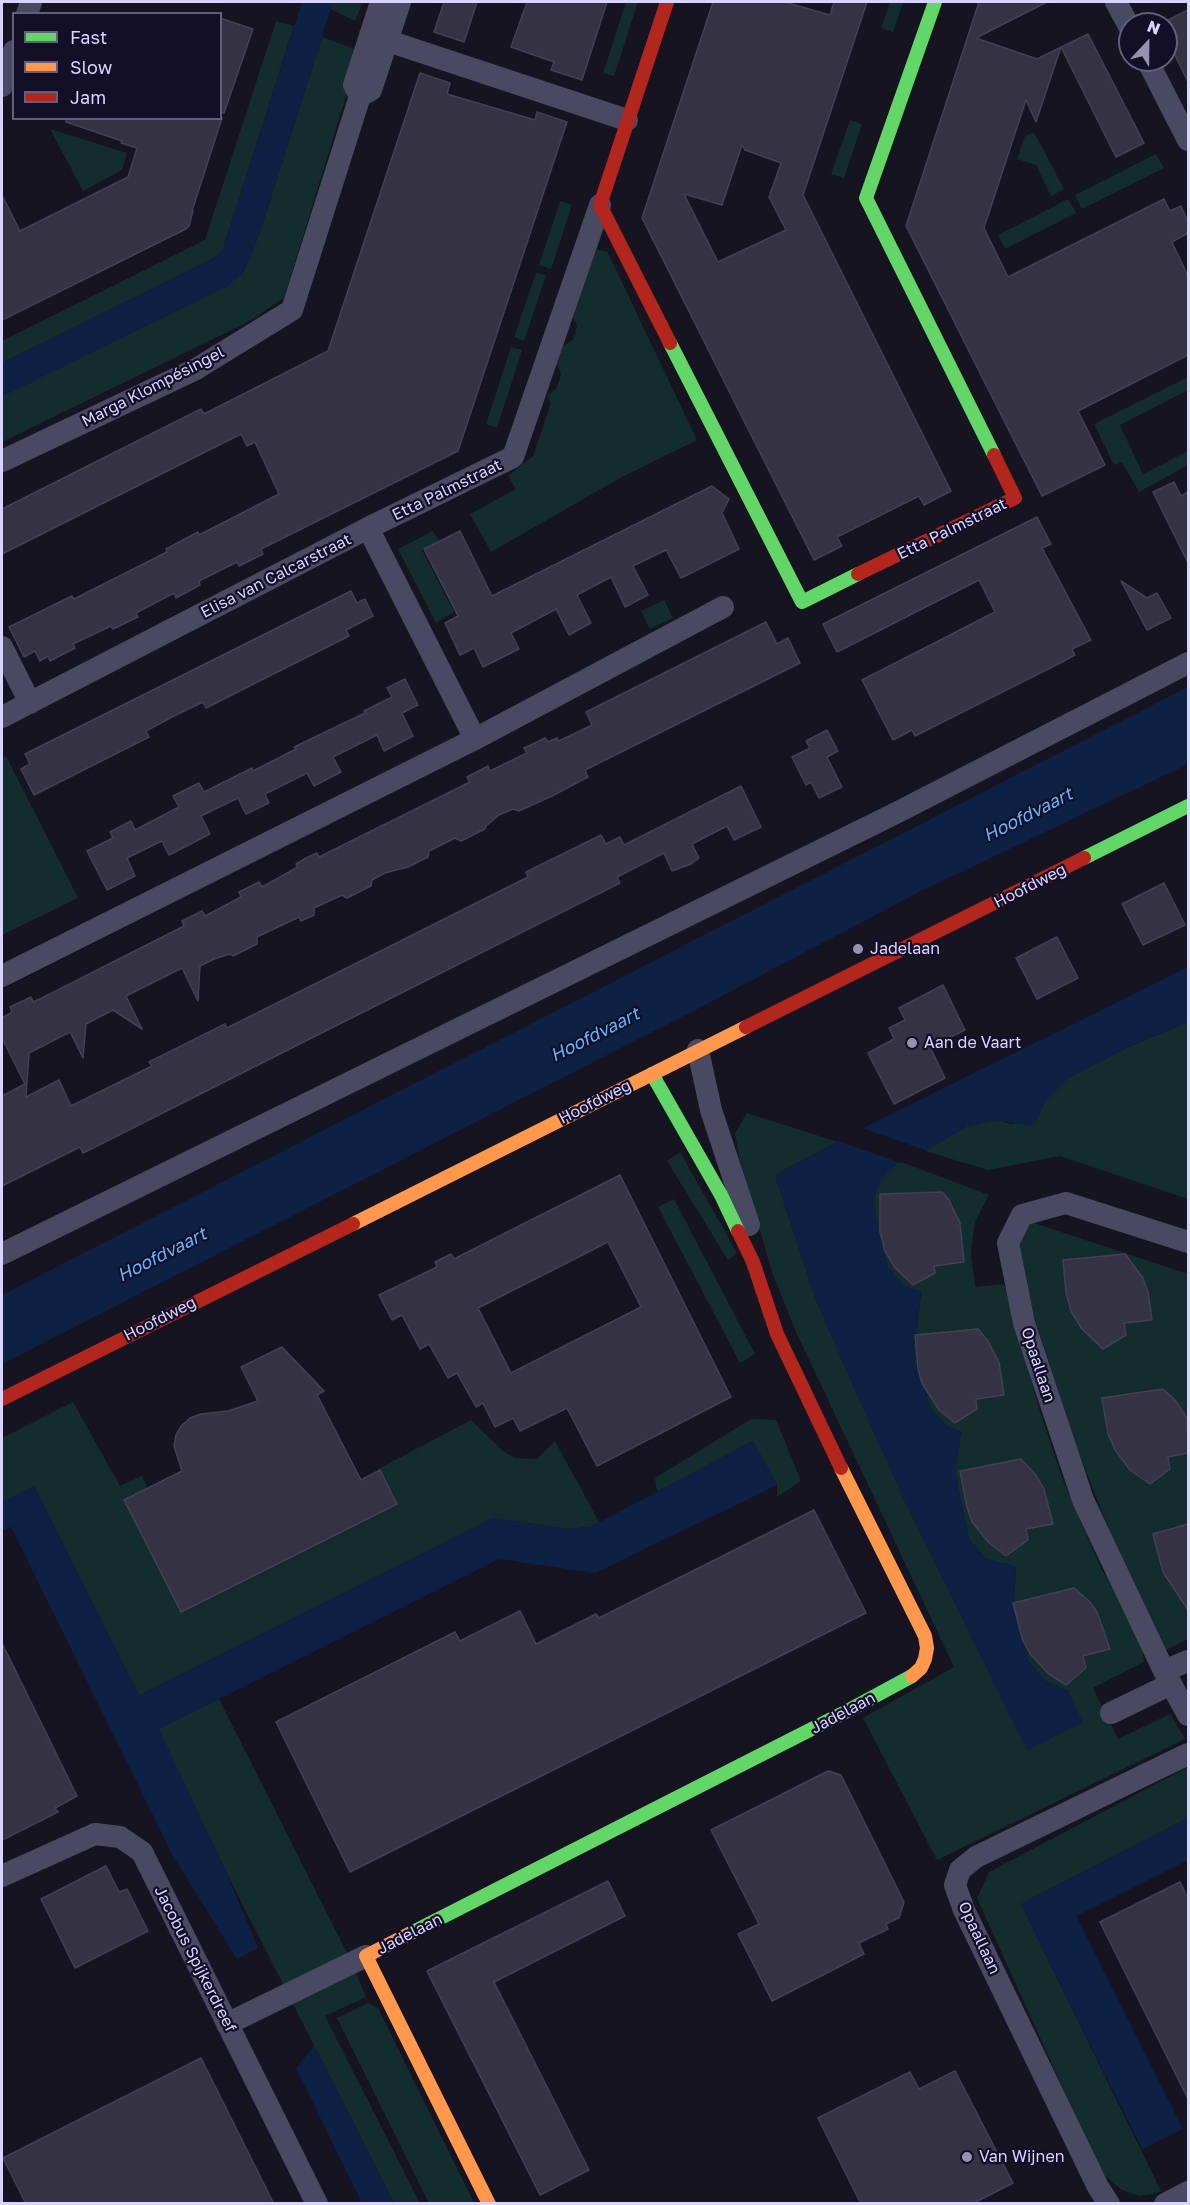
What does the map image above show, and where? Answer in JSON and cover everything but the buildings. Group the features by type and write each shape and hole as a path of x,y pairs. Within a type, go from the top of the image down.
{"street":[{"name":"Marga Klompésingel","path":"379,38 381,2"},
{"name":"Marga Klompésingel","path":"2,461 196,369 292,310 360,96 354,86 400,2"},
{"name":"Etta Palmstraat","path":"368,528 513,457 667,2"},
{"name":"Etta Palmstraat","path":"600,205 802,602 1015,498 866,198 935,2"},
{"path":"379,38 627,120"},
{"path":"2,86 12,57"},
{"path":"1153,72 1188,140"},
{"name":"Elisa van Calcarstraat","path":"2,717 368,528 475,739"},
{"path":"2,976 475,739 723,607"},
{"path":"2,647 30,703"},
{"path":"2,1254 896,813 1188,663"},
{"name":"Hoofdweg","path":"2,1399 1188,806"},
{"name":"Jadelaan","path":"698,1050 711,1110 751,1230 755,1246 753,1262"},
{"name":"Jadelaan","path":"227,2024 366,1956 851,1709 913,1675 921,1668 927,1648 925,1636 820,1426 777,1334 753,1262 721,1195 652,1074"},
{"name":"Opaallaan","path":"1188,1242 1066,1203 1022,1215 1008,1243 1024,1323 1083,1500 1188,1715"},
{"path":"1111,1713 1168,1678 1188,1661"},
{"name":"Opaallaan","path":"1109,2204 1098,2187 964,1910 955,1885 960,1870 976,1857 1188,1754"},
{"name":"Jacobus Spijkerdreef","path":"2,1876 95,1834 120,1837 142,1852 317,2204"},
{"name":"Jadelaan","path":"366,1956 489,2204"},
{"path":"1165,2204 1188,2192"}],"green space":[{"path":"333,2 366,2 362,4 355,21 330,9"},
{"path":"626,2 638,2 614,76 603,73"},
{"path":"890,2 903,2 893,32 881,28"},
{"path":"276,21 294,26 223,249 214,258 2,363 2,341 205,240"},
{"path":"322,37 360,51 284,298 248,322 2,442 2,396 227,286 244,271 259,235"},
{"path":"850,120 862,124 844,178 831,174"},
{"path":"50,129 127,153 122,170 83,191"},
{"path":"1034,132 1064,189 1051,196 1036,165 1017,159 1025,136"},
{"path":"1156,154 1164,168 1082,209 1075,195"},
{"path":"1068,199 1076,213 1005,249 998,235"},
{"path":"560,201 572,205 551,269 539,265"},
{"path":"596,249 607,252 609,255 697,440 620,478 491,552 470,514 516,489 508,476 533,456 551,403 547,396 556,389 561,375 557,364 563,346 573,340 577,326 573,317"},
{"path":"536,273 546,275 524,341 514,337"},
{"path":"511,347 522,350 497,428 486,424"},
{"path":"1188,377 1188,390 1120,425 1143,474 1188,451 1188,465 1139,492 1122,462 1114,465 1094,424"},
{"path":"433,531 439,540 422,550 454,612 436,623 398,549"},
{"path":"664,600 673,618 650,629 641,611"},
{"path":"6,756 78,898 2,935 2,758"},
{"path":"1188,1022 1188,1199 1060,1156 988,1170 925,1151 967,1126 997,1120 1011,1124 1036,1120 1045,1101 1068,1078 1126,1048"},
{"path":"747,1113 838,1142 775,1175 815,1297 856,1392 904,1499 1028,1751 1068,1691 1045,1681 1028,1661 1014,1599 1016,1567 986,1559 969,1539 955,1473 961,1432 946,1426 929,1406 915,1345 921,1292 904,1286 887,1266 873,1200 880,1180 899,1161 989,1195 975,1222 971,1252 975,1287 1004,1284 1039,1408 1063,1480 1099,1564 1140,1635 1144,1662 1093,1688 1118,1739 1170,1714 1185,1739 937,1860 863,1718 954,1667 796,1332 772,1272 739,1157 735,1133"},
{"path":"680,1152 737,1253 728,1260 667,1161"},
{"path":"674,1199 755,1354 740,1363 658,1207"},
{"path":"1031,1222 1188,1274 1188,1639 1166,1650 1109,1529 1078,1452 1023,1282 1016,1252"},
{"path":"73,1402 120,1486 142,1476 163,1523 244,1578 398,1504 378,1469 471,1420 504,1452 515,1458 537,1459 555,1441 599,1522 590,1527 568,1529 493,1518 139,1696 34,1486 2,1502 2,1438"},
{"path":"751,1419 776,1420 801,1481 777,1497 777,1485 753,1441 657,1492 655,1478"},
{"path":"219,1699 347,1953 366,1997 325,2016 420,2203 394,2203 225,1870 158,1729"},
{"path":"1188,1767 1188,1818 1021,1904 1161,2191 1139,2196 1122,2190 1103,2174 977,1898 989,1872"},
{"path":"368,2003 378,2008 474,2203 429,2203 337,2018"}],"water":[{"path":"302,2 333,2 259,235 244,271 228,286 2,396 2,363 214,258 223,249"},
{"name":"Hoofdvaart","path":"1188,687 1188,764 921,891 701,1007 2,1364 2,1295"},
{"path":"1188,967 1188,1022 1126,1048 1068,1078 1045,1101 1036,1120 1030,1126 997,1120 967,1126 925,1151 899,1161 880,1180 873,1200 887,1266 904,1286 921,1291 915,1345 929,1406 946,1426 961,1432 955,1473 969,1539 986,1559 1016,1567 1014,1599 1028,1661 1045,1681 1068,1691 1083,1722 1027,1751 904,1499 856,1392 815,1297 775,1175 871,1124"},
{"path":"753,1441 777,1485 595,1573 499,1559 159,1729 225,1870 258,1948 237,1959 173,1856 11,1527 2,1531 2,1502 34,1486 139,1695 493,1518 568,1529 590,1527"},
{"path":"1188,1818 1188,1860 1076,1916 1183,2129 1142,2149 1021,1904"},
{"path":"314,2046 394,2203 362,2203 296,2068"}],"pier":[{"path":"859,1127 928,1151 901,1163 835,1140"}],"traffic: fast":[{"path":"935,2 866,198 994,455"},
{"path":"670,343 802,602 858,574"},
{"path":"1084,858 1188,806"},
{"path":"652,1074 721,1195 738,1231"},
{"path":"411,1933 912,1676"}],"traffic: slow":[{"path":"353,1224 746,1027"},
{"path":"841,1468 925,1636 927,1648 925,1659 921,1668 912,1676"},
{"path":"411,1933 366,1956 489,2204"}],"traffic: jam":[{"path":"667,2 600,205 670,343"},
{"path":"858,574 1015,498 994,455"},
{"path":"746,1027 1084,858"},
{"path":"2,1399 353,1224"},
{"path":"738,1231 753,1262 777,1334 841,1468"}],"place":[{"name":"Jadelaan","path":"858,949"},
{"name":"Aan de Vaart","path":"912,1043"},
{"name":"Van Wijnen","path":"967,2157"}]}
